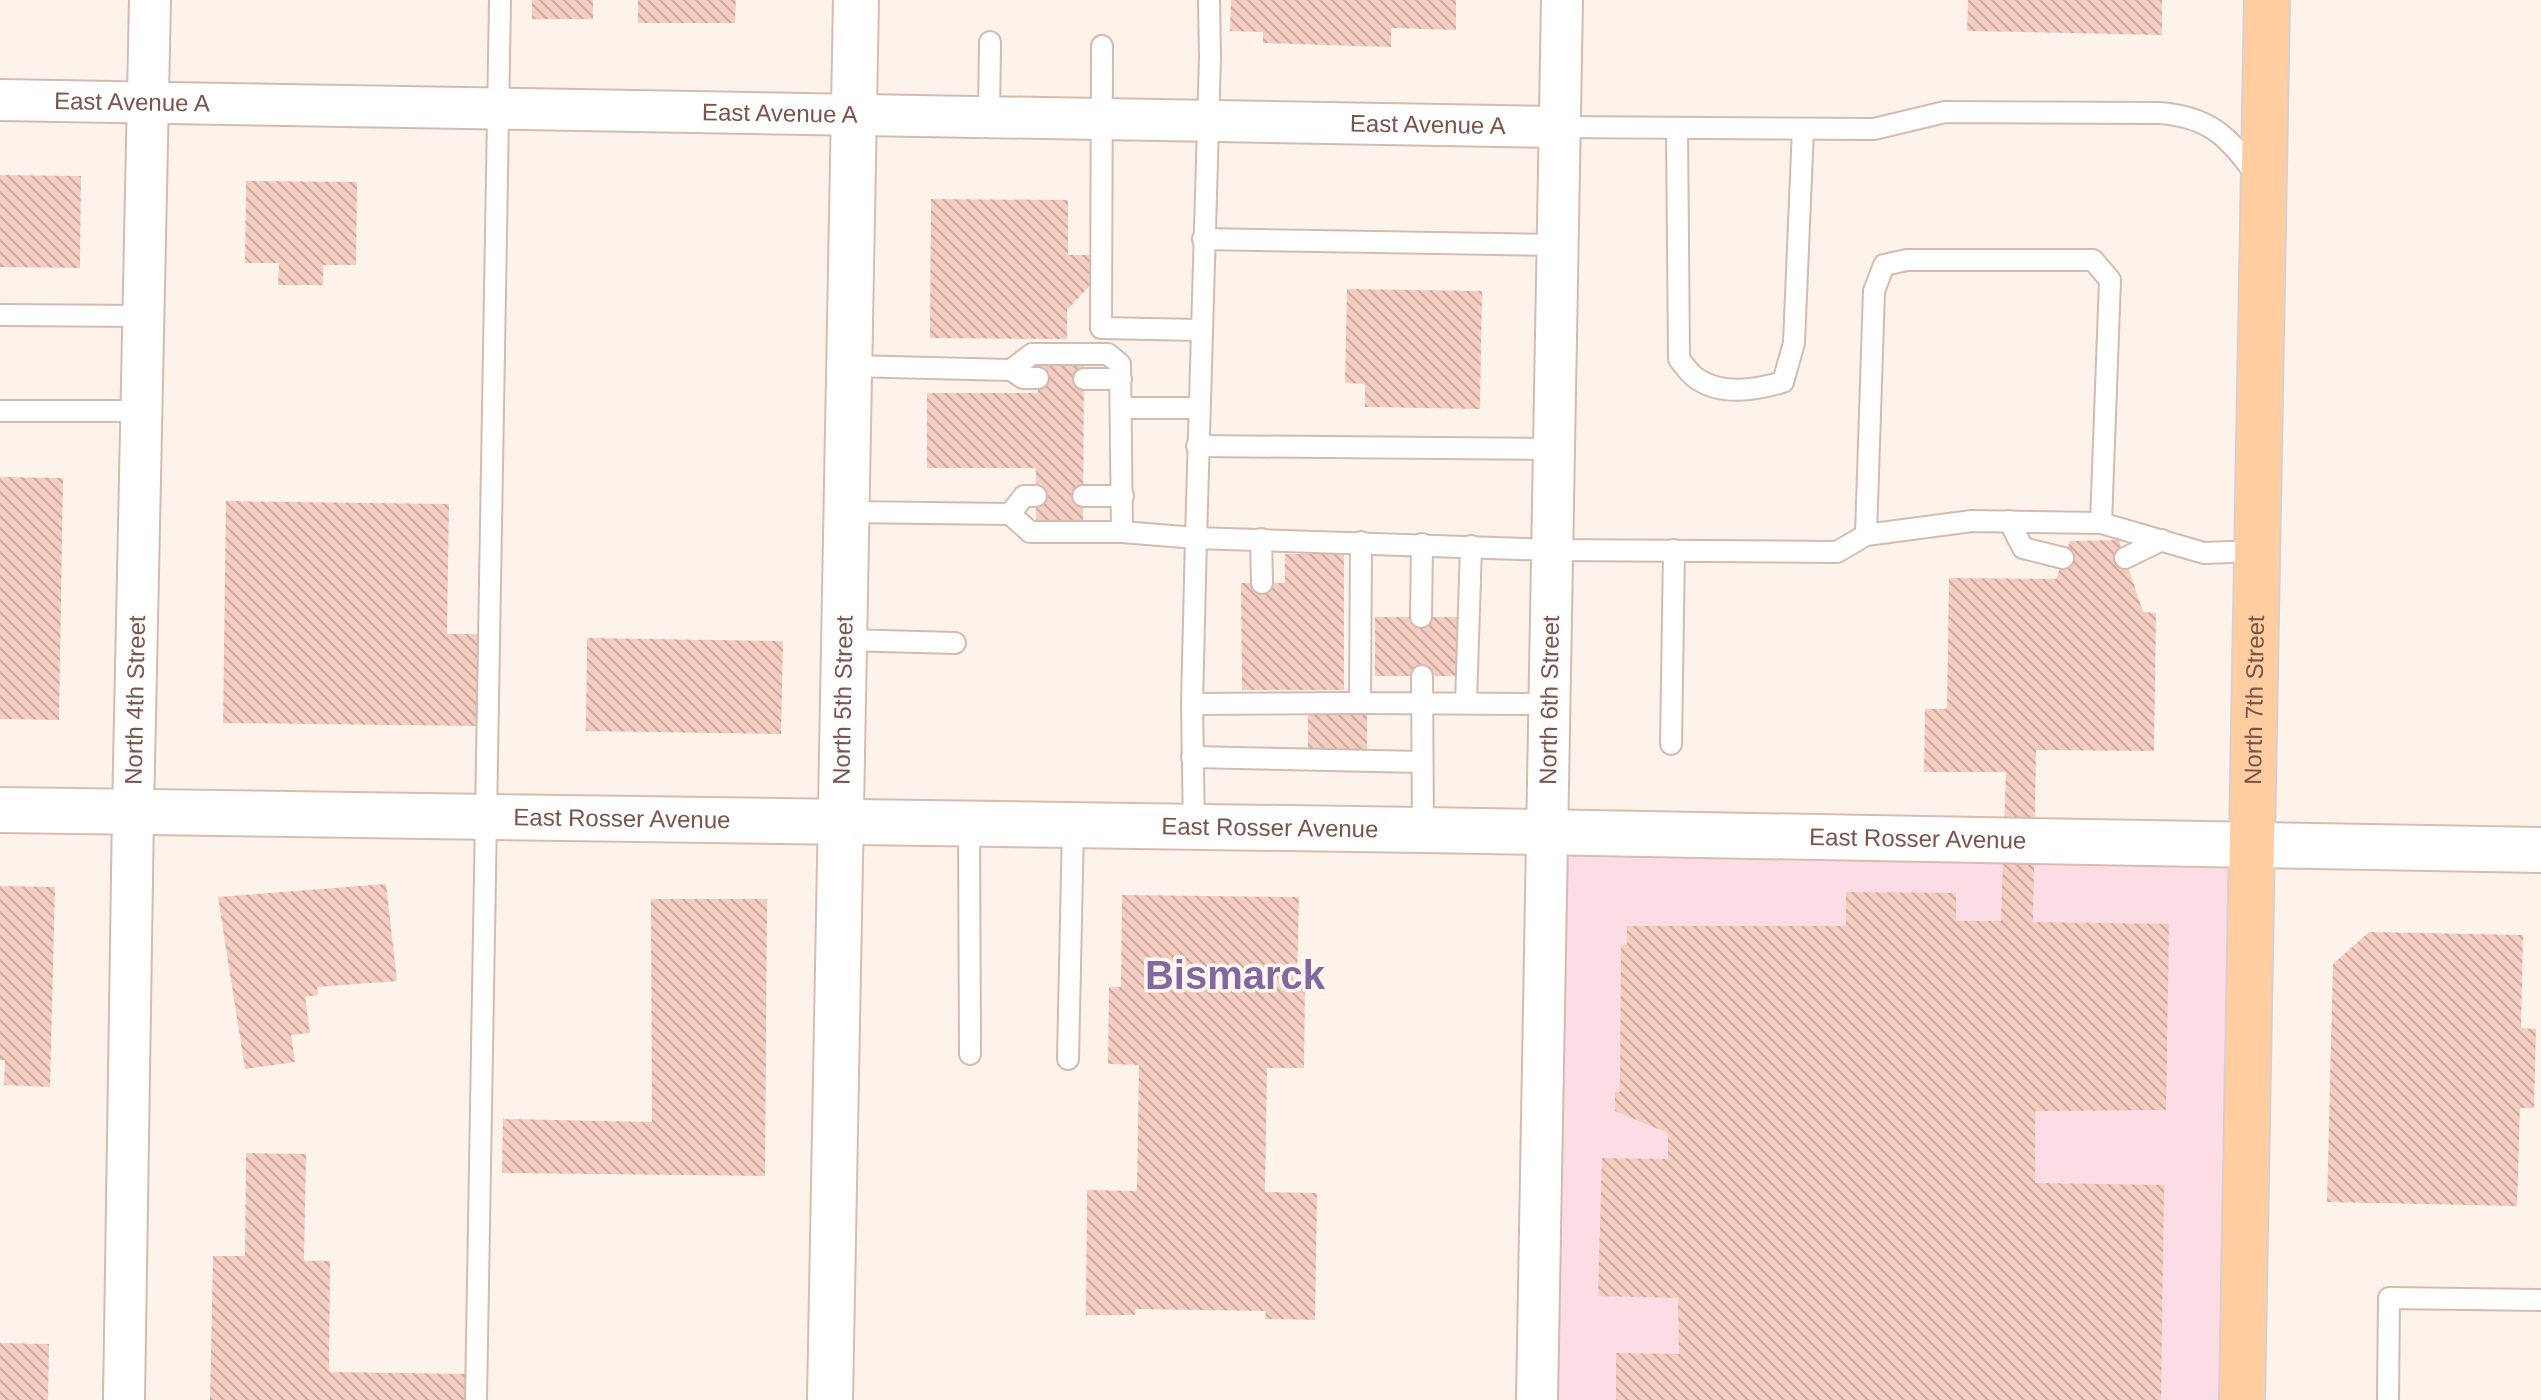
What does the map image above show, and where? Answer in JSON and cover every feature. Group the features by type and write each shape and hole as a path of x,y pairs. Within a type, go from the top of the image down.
{"main road":[{"name":"North 7th Street","path":"2242,1400 2267,0"}],"street":[{"name":"North 4th Street","path":"124,1400 150,0"},
{"name":"North 5th Street","path":"830,1400 856,0"},
{"name":"North 6th Street","path":"1537,1400 1562,0"},
{"name":"East Avenue A","path":"0,100 1559,127"},
{"name":"East Rosser Avenue","path":"0,810 1423,830 2541,850"}],"lane":[{"path":"476,1400 500,0"},
{"path":"1194,828 1192,704 1209,0"},
{"path":"989,116 990,42"},
{"path":"1102,46 1101,328 1200,330"},
{"path":"1559,127 1874,129 1945,112 2183,115 2221,133 2239,151 2264,186"},
{"path":"1677,128 1679,359 1696,379 1727,391 1783,382 1794,343 1803,129"},
{"path":"1203,239 1557,245"},
{"path":"1866,535 1874,291 1884,265 1907,260 2093,260 2110,280 2101,523"},
{"path":"0,315 144,316"},
{"path":"1011,370 1032,354 1108,354 1120,364 1122,532"},
{"path":"850,366 1011,370 1023,378 1038,378"},
{"path":"1084,379 1121,379"},
{"path":"1122,408 1198,408"},
{"path":"0,411 141,411"},
{"path":"1197,446 1554,449"},
{"path":"1010,514 1024,496 1036,496"},
{"path":"1083,496 1123,496"},
{"path":"847,512 1010,514 1030,532 1122,532 1196,538 1552,550 1837,552 1866,535 1972,521 2101,523 2204,553 2257,551"},
{"path":"2009,521 2023,548 2063,558"},
{"path":"1261,539 1262,583"},
{"path":"2125,558 2162,540"},
{"path":"1360,703 1361,542"},
{"path":"1421,617 1422,544"},
{"path":"1466,703 1471,546"},
{"path":"1671,744 1674,550"},
{"path":"845,640 955,643"},
{"path":"1422,676 1423,830"},
{"path":"1192,704 1263,697 1360,703 1549,704"},
{"path":"1192,757 1421,762"},
{"path":"969,825 970,1054"},
{"path":"1068,1059 1073,826"},
{"path":"2388,1400 2389,1298 2541,1300"}],"shaded area":[{"path":"1547,832 2252,845 2242,1400 1537,1400"}],"building":[{"path":"532,0 593,0 593,19 532,19"},
{"path":"638,0 736,0 735,23 638,23"},
{"path":"1231,0 1456,0 1456,30 1391,28 1391,47 1263,43 1263,32 1230,31"},
{"path":"1968,0 2162,0 2162,35 1967,31"},
{"path":"0,175 81,176 80,268 0,267"},
{"path":"246,181 357,182 356,265 323,265 323,285 278,285 279,263 245,263"},
{"path":"931,199 1068,200 1068,255 1097,255 1095,280 1067,310 1067,339 930,338"},
{"path":"1347,289 1482,291 1480,409 1365,407 1365,384 1345,383"},
{"path":"1038,366 1084,366 1083,520 1036,520 1036,468 927,468 927,393 1038,393"},
{"path":"0,477 63,478 59,720 0,719"},
{"path":"226,501 449,504 447,634 482,634 481,726 223,723"},
{"path":"2119,540 2143,612 2156,613 2154,751 2036,750 2033,922 2169,924 2166,1110 2035,1111 2035,1183 2164,1185 2161,1400 1616,1400 1616,1353 1679,1354 1678,1298 1598,1296 1602,1158 1668,1159 1668,1133 1615,1111 1615,1092 1620,1092 1621,945 1627,945 1627,926 1846,926 1846,892 1956,893 1956,921 2001,921 2006,772 1924,772 1925,709 1947,709 1949,578 2056,579 2070,541"},
{"path":"1285,554 1344,554 1344,690 1242,690 1241,583 1285,583"},
{"path":"1375,617 1460,617 1460,676 1375,676"},
{"path":"587,638 783,641 781,734 586,731"},
{"path":"1308,710 1367,710 1367,752 1308,752"},
{"path":"386,884 397,981 317,987 318,995 305,997 310,1033 291,1035 295,1062 245,1069 218,897"},
{"path":"0,886 55,887 50,1087 4,1085 5,1060 0,1060"},
{"path":"1122,895 1299,897 1297,987 1305,987 1304,1068 1267,1068 1265,1192 1317,1193 1315,1320 1265,1319 1266,1311 1135,1309 1135,1315 1086,1315 1087,1190 1137,1191 1139,1065 1108,1064 1109,987 1121,987"},
{"path":"651,899 767,899 765,1176 502,1173 503,1119 652,1122"},
{"path":"2369,932 2523,935 2521,1028 2536,1029 2534,1108 2520,1108 2517,1206 2327,1202 2333,964"},
{"path":"246,1153 306,1154 304,1261 330,1261 329,1372 471,1374 470,1400 210,1400 213,1256 245,1256"},
{"path":"0,1343 49,1344 48,1400 0,1400"}],"district":[{"name":"Bismarck","path":"1235,975"}]}
